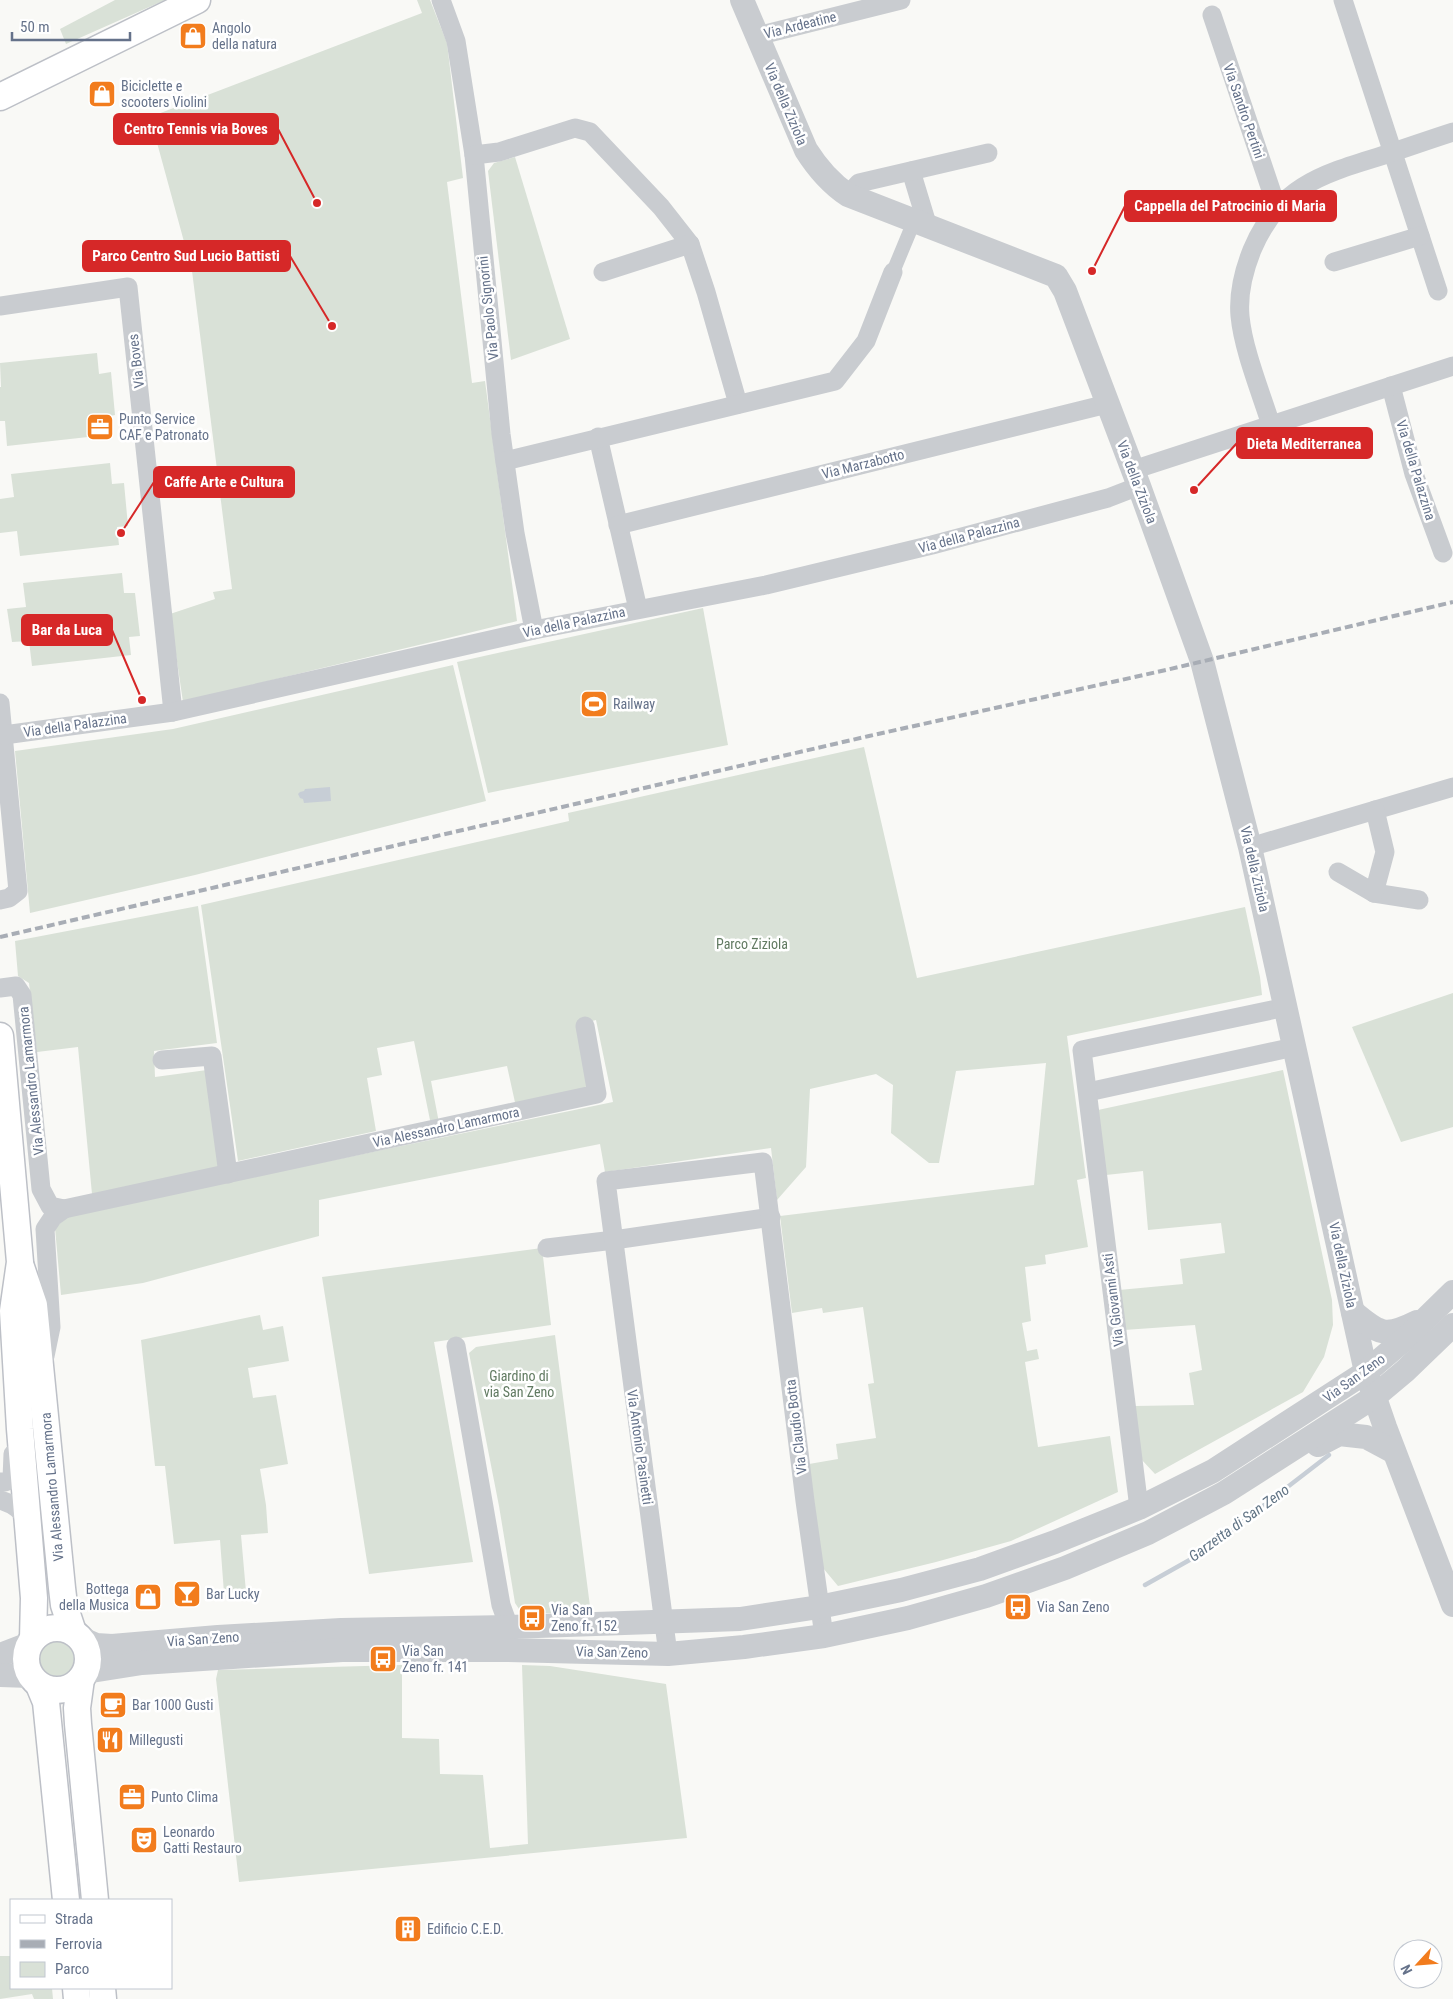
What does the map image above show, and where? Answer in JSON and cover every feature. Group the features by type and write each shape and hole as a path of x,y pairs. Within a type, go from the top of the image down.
{"main road":[{"path":"0,97 197,0"},
{"name":"Via Alessandro Lamarmora","path":"0,1036 20,1262 34,1305 64,1605 76,1635"},
{"name":"Via Alessandro Lamarmora","path":"20,1262 13,1310 20,1429 34,1598 31,1641"},
{"path":"66,1899 46,1702 25,1660 31,1641 38,1634 52,1628 59,1628 76,1635 87,1650 87,1665 83,1675 77,1708 95,1899"},
{"path":"35,1680 47,1688 65,1689 73,1686 83,1675"}],"street":[{"name":"Via Paolo Signorini","path":"441,0 456,41 474,155 501,434 515,532 534,630"},
{"name":"Via della Ziziola","path":"742,0 806,150 823,175 834,186 848,195 919,229 1056,276 1065,291 1136,478 1202,661 1250,848 1366,1372 1394,1452 1453,1605"},
{"name":"Via Ardeatine","path":"757,36 901,0"},
{"path":"1343,0 1438,291"},
{"name":"Via Sandro Pertini","path":"1212,15 1272,193 1279,206"},
{"path":"474,155 499,152 575,128 590,132 661,207 690,244 706,292 738,404"},
{"path":"1271,425 1244,336 1240,316 1240,290 1247,262 1259,234 1279,206 1312,180 1453,132"},
{"path":"848,195 858,183 988,153"},
{"path":"505,461 835,381 866,341 893,272 919,229 911,171"},
{"path":"1334,262 1420,236"},
{"path":"603,272 690,244"},
{"name":"Via Boves","path":"0,306 128,287 173,712"},
{"name":"Via della Palazzina","path":"4,735 173,712 534,630 766,585 932,545 1108,498 1136,478 1271,425 1453,366"},
{"name":"Via della Palazzina","path":"1391,386 1414,474 1443,553"},
{"name":"Via Marzabotto","path":"618,525 1107,404"},
{"path":"598,438 638,609"},
{"path":"0,703 18,891 4,899"},
{"path":"1250,848 1453,787"},
{"path":"1374,893 1385,852 1375,810"},
{"path":"1338,872 1374,893 1419,900"},
{"name":"Via Alessandro Lamarmora","path":"8,987 22,995 26,1020 41,1189 50,1206 64,1209"},
{"name":"Via Giovanni Asti","path":"1139,1508 1082,1050 1286,1007"},
{"name":"Via Alessandro Lamarmora","path":"42,1370 51,1327 45,1230 52,1217 64,1209 597,1094 585,1026"},
{"path":"1088,1092 1294,1047"},
{"path":"162,1060 212,1056 228,1174"},
{"name":"Via Claudio Botta","path":"606,1181 763,1162 804,1501 824,1636"},
{"name":"Via Antonio Pasinetti","path":"606,1181 668,1654"},
{"path":"547,1248 770,1217"},
{"name":"Via San Zeno","path":"83,1675 142,1662 508,1639 665,1623 740,1619 819,1607 901,1590 980,1569 1055,1542 1139,1508 1213,1470 1366,1372 1407,1337 1453,1292"},
{"path":"1353,1312 1371,1327 1385,1333 1402,1330 1427,1317"},
{"name":"Via San Zeno","path":"76,1635 96,1645 112,1646 218,1637 341,1630 508,1639 668,1654 744,1647 824,1636 908,1618 986,1596 1065,1568 1148,1533 1224,1493 1374,1397 1405,1372 1453,1325"},
{"path":"456,1346 508,1639"},
{"name":"Via Alessandro Lamarmora","path":"0,1482 12,1479 14,1452 20,1429"},
{"path":"1255,1473 1280,1468 1339,1434 1366,1437 1394,1452"},
{"name":"Via Alessandro Lamarmora","path":"0,1500 10,1503 22,1511 29,1522"},
{"path":"1139,1508 1148,1533"},
{"path":"0,1655 31,1641"},
{"path":"0,1675 35,1680"}],"green space":[{"path":"115,0 165,0 66,44 60,29"},
{"path":"417,0 430,0 447,43 463,178 447,182 472,383 485,381 517,621 183,702 170,614 215,599 213,592 232,589 192,271 150,117 422,13"},
{"path":"515,157 570,339 511,360 488,171 494,163"},
{"path":"97,353 99,374 111,372 115,415 105,417 106,435 7,446 5,421 0,421 0,363"},
{"path":"110,463 112,484 124,483 128,526 117,527 119,545 20,556 17,531 0,533 0,499 14,497 11,474"},
{"path":"122,573 124,593 135,593 140,636 129,637 131,655 32,666 29,641 12,642 7,609 26,607 23,583"},
{"name":"Railway","path":"703,608 728,745 488,793 457,662"},
{"path":"453,665 486,801 195,875 30,913 15,751 173,729"},
{"name":"Parco Ziziola","path":"864,747 917,978 1245,907 1262,995 1067,1036 1086,1178 1077,1180 1088,1247 1045,1255 1046,1264 1025,1267 1031,1321 1022,1323 1027,1351 1037,1349 1039,1359 1025,1362 1038,1447 1110,1436 1118,1492 1011,1541 936,1562 838,1586 823,1568 809,1464 838,1459 836,1444 876,1438 868,1384 874,1383 863,1307 823,1313 822,1308 792,1313 780,1216 1034,1185 1046,1063 956,1071 939,1163 929,1163 891,1133 893,1085 876,1074 810,1089 806,1167 777,1200 771,1148 605,1172 600,1144 319,1200 319,1236 143,1283 61,1295 55,1228 69,1215 613,1102 596,1020 576,1025 589,1083 580,1093 516,1107 507,1066 431,1081 440,1128 432,1130 414,1041 377,1048 382,1075 367,1078 376,1131 238,1161 201,905 569,821 568,813"},
{"path":"198,906 217,1043 154,1051 155,1077 207,1070 220,1168 92,1194 78,1047 37,1052 29,983 18,976 15,941"},
{"path":"1453,993 1453,1127 1401,1142 1352,1027"},
{"path":"1283,1070 1332,1300 1333,1325 1324,1357 1303,1392 1155,1474 1141,1459 1135,1406 1194,1405 1189,1373 1202,1370 1195,1325 1124,1330 1119,1290 1183,1284 1180,1259 1225,1253 1221,1223 1148,1230 1143,1171 1106,1175 1098,1110"},
{"path":"542,1248 551,1325 434,1342 473,1562 369,1574 322,1277"},
{"path":"260,1315 263,1330 283,1326 289,1361 248,1368 253,1398 276,1395 288,1464 260,1469 268,1533 241,1535 246,1592 224,1593 220,1540 174,1544 165,1466 155,1466 141,1340"},
{"name":"Giardino di via San Zeno","path":"555,1335 591,1614 585,1608 574,1608 567,1613 526,1613 521,1612 515,1603 499,1506 469,1353 476,1347"},
{"path":"61,1638 69,1641 75,1647 78,1659 75,1671 69,1677 53,1680 45,1677 39,1671 36,1655 39,1647 45,1641"},
{"path":"402,1665 402,1738 439,1739 440,1774 483,1775 490,1848 528,1844 522,1665 550,1666 666,1684 687,1838 239,1882 216,1679 218,1670"},
{"path":"0,1956 10,1956 10,1989 52,1989 53,1999 34,1999 32,1994 0,1999"}],"shaded area":[{"path":"330,787 331,801 304,803 298,794 305,789"}],"waterway":[{"name":"Garzetta di San Zeno","path":"1145,1585 1202,1553 1329,1455"}],"railway":[{"path":"0,937 869,736 1166,670 1453,602"}],"place":[{"name":"Angolo della natura","path":"193,36"},
{"name":"Biciclette e scooters Violini","path":"102,94"},
{"name":"Centro Tennis via Boves","path":"317,203"},
{"name":"Cappella del Patrocinio di Maria","path":"1092,271"},
{"name":"Parco Centro Sud Lucio Battisti","path":"332,326"},
{"name":"Punto Service CAF e Patronato","path":"100,427"},
{"name":"Dieta Mediterranea","path":"1194,490"},
{"name":"Caffe Arte e Cultura","path":"121,533"},
{"name":"Bar da Luca","path":"142,700"},
{"name":"Railway","path":"594,704"},
{"name":"Bar Lucky","path":"187,1594"},
{"name":"Bottega della Musica","path":"148,1597"},
{"name":"Via San Zeno","path":"1018,1607"},
{"name":"Via San Zeno fr. 152","path":"532,1618"},
{"name":"Via San Zeno fr. 141","path":"383,1659"},
{"name":"Bar 1000 Gusti","path":"113,1705"},
{"name":"Millegusti","path":"110,1740"},
{"name":"Punto Clima","path":"132,1797"},
{"name":"Leonardo Gatti Restauro","path":"144,1840"},
{"name":"Edificio C.E.D.","path":"408,1929"}]}
